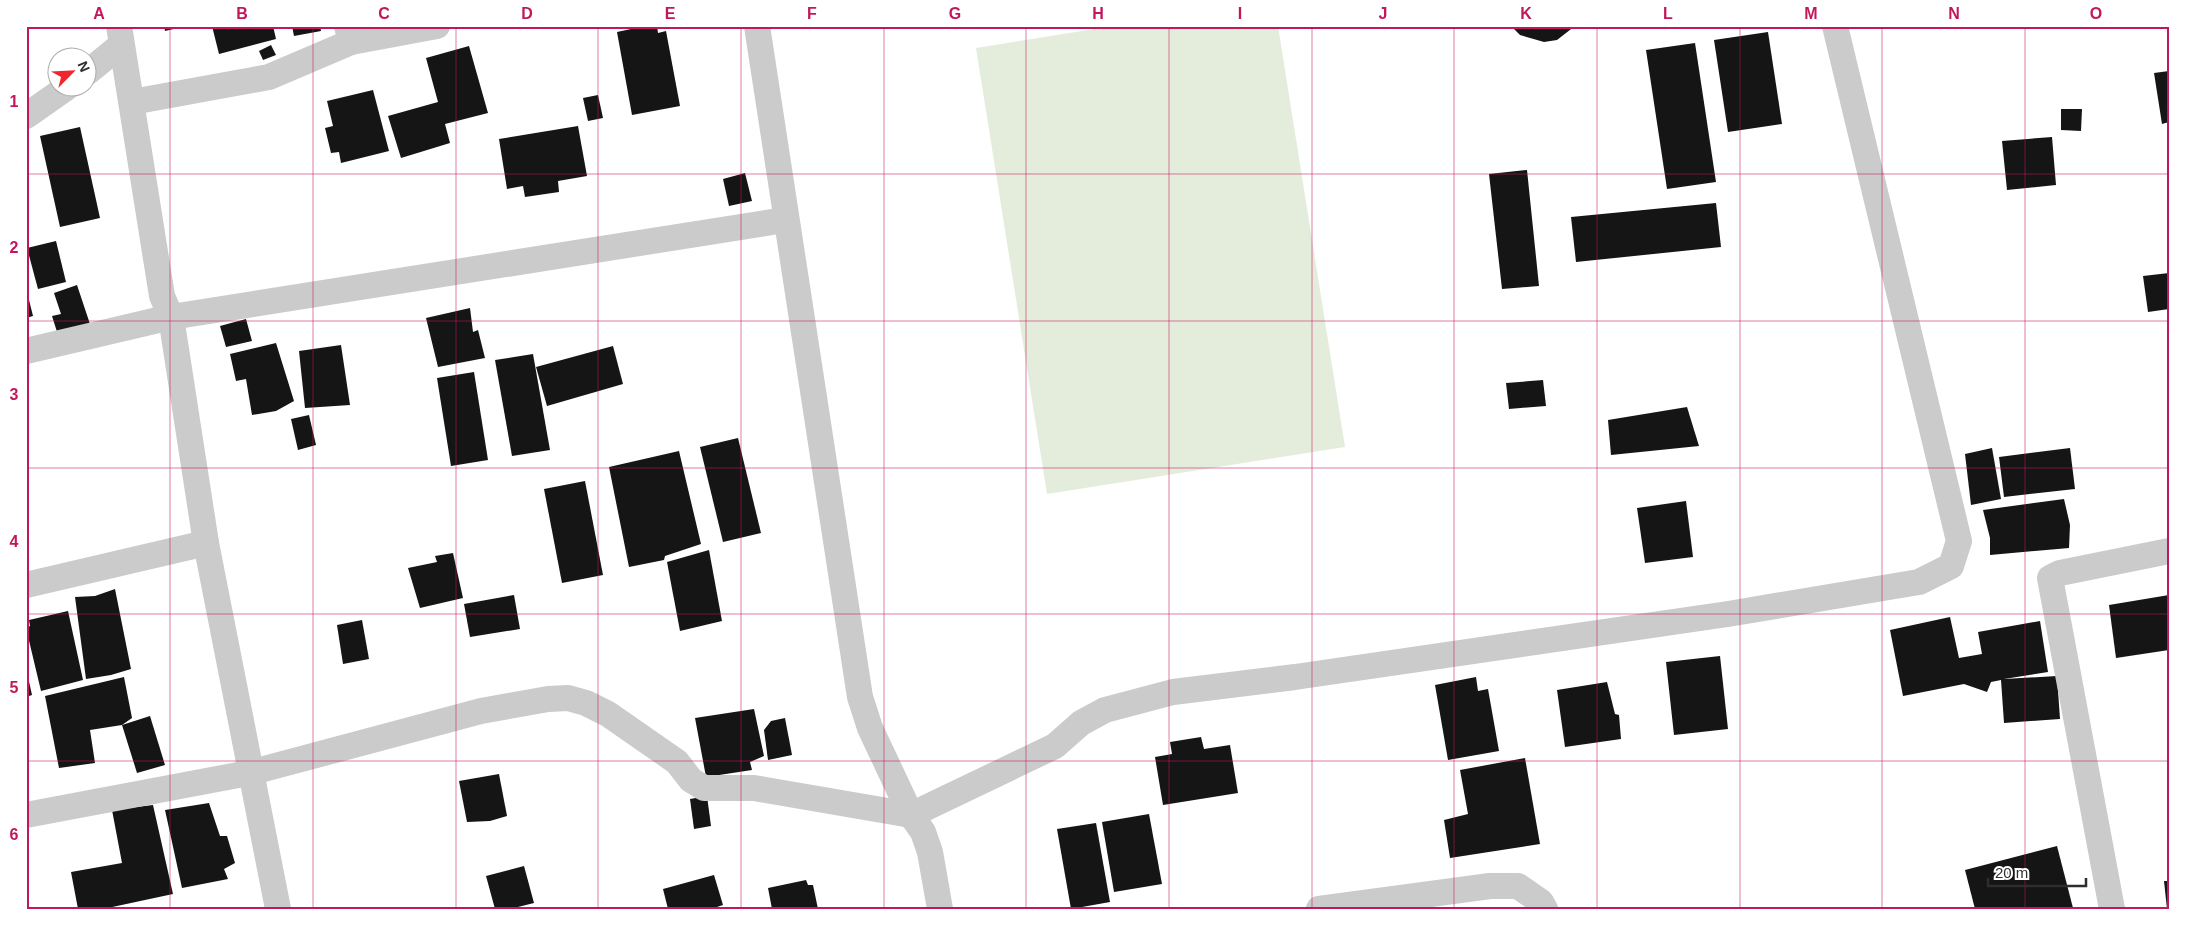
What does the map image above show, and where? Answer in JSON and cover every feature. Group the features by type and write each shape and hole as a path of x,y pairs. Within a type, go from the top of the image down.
{"street":[{"path":"132,102 269,77 349,34 437,26"},
{"path":"757,26 860,697 870,728 912,815 923,832 930,852 940,909"},
{"path":"26,815 250,773 481,711 548,699 568,698 586,703 608,714 677,762 691,780 704,788 754,788 912,815 1055,746 1081,723 1105,710 1173,692 1295,677 1738,613 1919,582 1951,566 1959,541 1835,26"},
{"path":"120,36 162,296 171,317 206,543 278,909"},
{"path":"98,61 120,36"},
{"path":"26,116 52,98"},
{"path":"26,351 171,317 786,220"},
{"path":"26,586 206,543"},
{"path":"2112,909 2050,578 2060,572 2169,551"},
{"path":"1319,909 1499,886 1518,886 1541,902 1545,909"}],"green space":[{"path":"1113,26 1278,26 1345,447 1047,494 976,48"}],"building":[{"path":"164,26 182,26 182,27 165,31"},
{"path":"212,26 273,26 276,39 219,54"},
{"path":"292,26 320,26 321,31 294,36"},
{"path":"645,26 657,26 658,33 666,31 680,106 632,115 617,32"},
{"path":"1511,26 1575,26 1557,40 1544,42 1520,35"},
{"path":"1768,32 1782,124 1728,132 1714,40"},
{"path":"1695,43 1716,182 1667,189 1646,50"},
{"path":"271,45 276,55 263,60 259,51"},
{"path":"469,46 488,113 445,124 450,143 401,158 388,116 438,102 426,58"},
{"path":"2169,71 2169,122 2162,124 2154,73"},
{"path":"373,90 389,151 341,163 339,152 331,153 325,128 333,126 327,101"},
{"path":"598,95 603,118 588,121 583,98"},
{"path":"2061,109 2082,109 2081,131 2061,130"},
{"path":"578,126 587,176 558,181 559,192 525,197 523,186 507,189 499,139"},
{"path":"80,127 100,218 60,227 40,136"},
{"path":"2052,137 2056,185 2007,190 2002,141"},
{"path":"1527,170 1539,286 1502,289 1489,174"},
{"path":"745,173 752,201 729,206 723,179"},
{"path":"1716,203 1721,247 1576,262 1571,217"},
{"path":"56,241 66,282 38,289 27,248"},
{"path":"2169,273 2169,309 2148,312 2143,276"},
{"path":"77,285 90,324 58,335 52,316 61,314 54,293"},
{"path":"26,293 33,316 26,318"},
{"path":"470,308 473,332 478,330 485,358 438,367 426,318"},
{"path":"246,319 252,341 226,347 220,326"},
{"path":"276,343 294,401 276,411 252,415 246,379 236,381 230,354"},
{"path":"341,345 350,405 305,408 299,351"},
{"path":"613,346 623,384 547,406 536,367"},
{"path":"533,354 550,450 512,456 495,360"},
{"path":"474,372 488,460 451,466 437,378"},
{"path":"1543,380 1546,406 1509,409 1506,383"},
{"path":"1687,407 1699,446 1611,455 1608,420"},
{"path":"309,415 316,445 298,450 291,419"},
{"path":"738,438 761,533 723,542 700,447"},
{"path":"1992,448 2001,499 1971,505 1965,454"},
{"path":"2070,448 2075,489 2004,497 1999,457"},
{"path":"679,451 701,544 665,556 664,560 629,567 609,467"},
{"path":"585,481 603,575 562,583 544,489"},
{"path":"2064,499 2070,525 2069,548 1990,555 1990,538 1983,510"},
{"path":"1686,501 1693,557 1645,563 1637,508"},
{"path":"709,550 722,621 680,631 667,562"},
{"path":"453,553 463,598 420,608 408,568 437,562 435,556"},
{"path":"115,589 131,669 111,675 86,679 75,597 95,596"},
{"path":"514,595 520,629 470,637 464,604"},
{"path":"2169,595 2169,650 2116,658 2109,605"},
{"path":"68,611 83,680 41,691 26,628 30,626 29,620"},
{"path":"1950,617 1959,658 1982,654 1978,632 2040,621 2048,672 2004,679 2057,676 2060,719 2004,723 2001,680 1991,682 1987,692 1964,684 1903,696 1890,630"},
{"path":"362,620 369,659 343,664 337,625"},
{"path":"1720,656 1728,729 1674,735 1666,662"},
{"path":"26,668 32,695 26,697"},
{"path":"124,677 132,718 122,725 90,730 95,763 59,768 45,696"},
{"path":"1476,677 1478,691 1488,689 1499,751 1448,760 1435,685"},
{"path":"1607,682 1615,714 1619,715 1621,739 1565,747 1557,690"},
{"path":"754,709 764,756 750,762 752,770 706,777 695,718"},
{"path":"150,716 165,765 137,773 122,725"},
{"path":"785,718 792,755 768,760 764,730 771,721"},
{"path":"1201,737 1204,749 1230,745 1238,793 1163,805 1155,757 1172,754 1170,742"},
{"path":"1525,758 1540,844 1450,858 1444,820 1468,814 1460,770"},
{"path":"499,774 507,816 490,821 467,822 459,781"},
{"path":"707,796 711,826 694,829 690,799"},
{"path":"209,803 220,836 227,836 235,863 224,869 228,879 182,888 165,810"},
{"path":"153,805 173,894 103,909 78,909 71,872 122,863 112,810"},
{"path":"1149,814 1162,884 1114,892 1102,822"},
{"path":"1096,823 1110,902 1071,909 1057,829"},
{"path":"2057,846 2073,908 1975,909 1965,870"},
{"path":"524,866 534,903 510,909 495,909 486,876"},
{"path":"714,875 723,905 711,909 668,909 663,889"},
{"path":"806,880 808,885 813,885 818,909 772,909 768,888"},
{"path":"2164,881 2169,881 2169,909 2167,909"}]}
